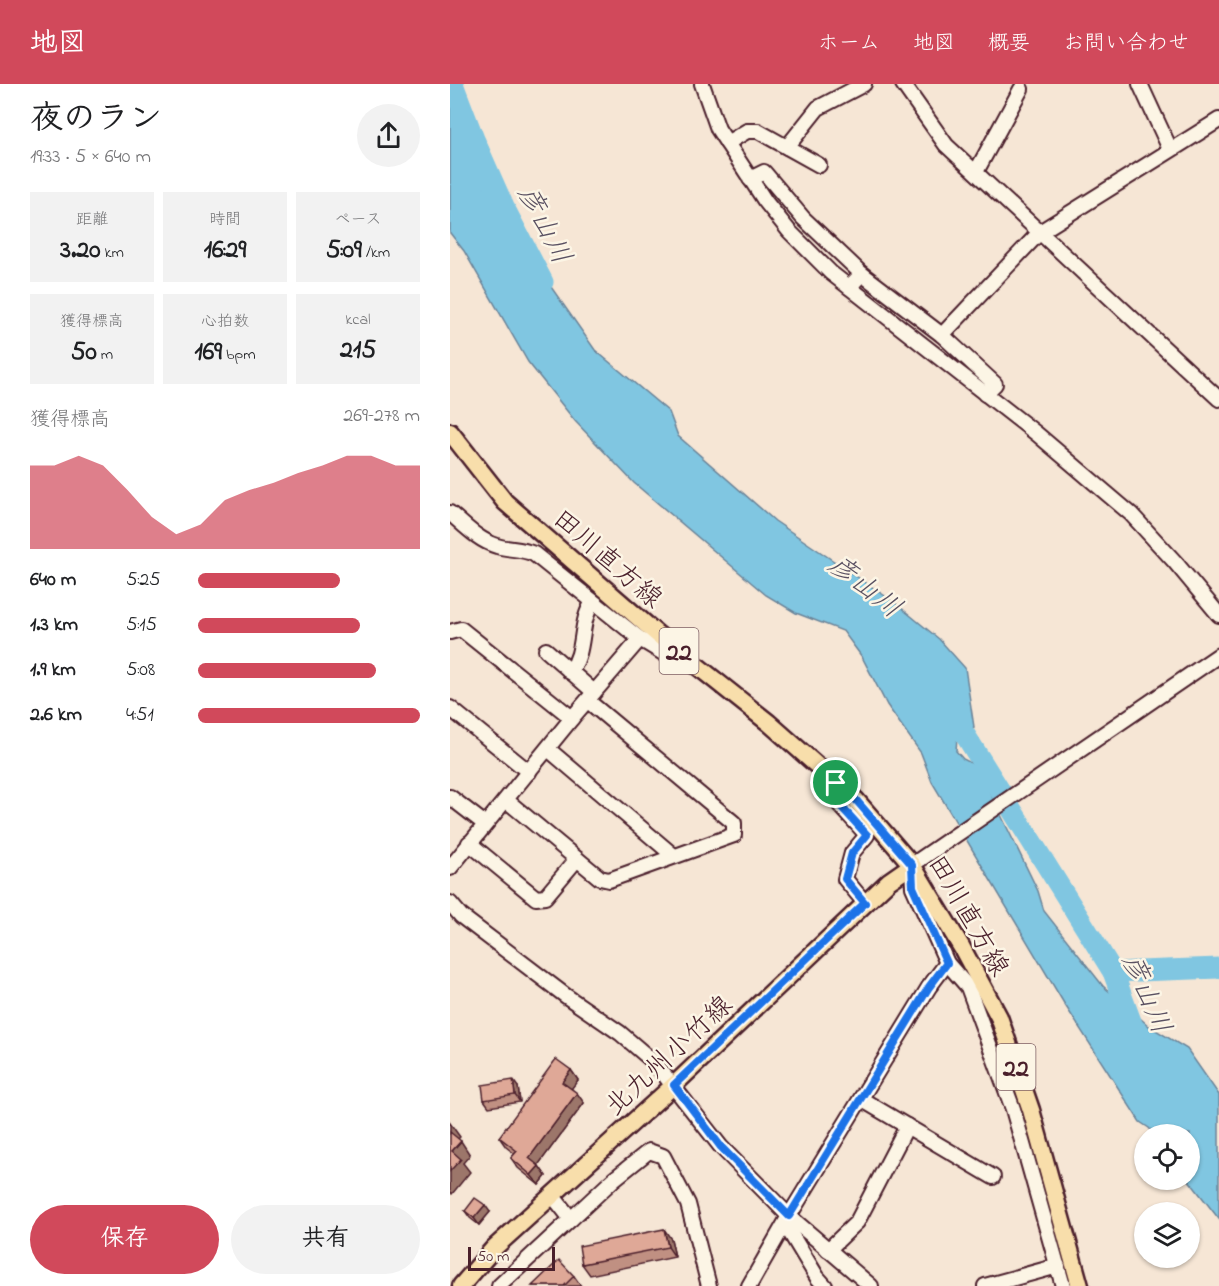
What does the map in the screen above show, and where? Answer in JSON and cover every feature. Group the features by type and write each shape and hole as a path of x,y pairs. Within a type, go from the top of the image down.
{"main road":[{"name":"田川直方線","path":"450,432 505,502 657,634 769,723 856,800 917,860 999,1017 1031,1110 1080,1286"},
{"name":"北九州小竹線","path":"462,1286 494,1248 674,1085 865,903 917,860"}],"street":[{"path":"702,84 718,129 750,179 789,231 831,273 1037,434 1131,514 1219,615"},
{"path":"787,147 818,108 864,84"},
{"path":"903,84 946,145 1219,399"},
{"path":"1140,84 1170,149"},
{"path":"976,172 1021,89"},
{"path":"942,334 1040,232 1219,120"},
{"path":"727,143 747,131 758,131 819,165"},
{"path":"750,179 764,172 803,218 862,274 942,334 995,384 985,394"},
{"path":"849,287 862,274"},
{"path":"450,513 476,534 496,546 521,549 534,554 640,639 668,656 685,656"},
{"path":"570,672 578,661 588,609 593,602"},
{"path":"450,632 461,629 572,718"},
{"path":"450,868 572,718 640,639"},
{"path":"506,800 600,878 609,880 734,835 734,823 591,697 570,672 546,650"},
{"path":"1063,1286 1013,1109 968,987 947,963 913,887 917,860 1219,655"},
{"path":"450,708 529,772"},
{"path":"548,749 674,856"},
{"path":"836,783 828,792 867,835 852,853 845,879 865,903"},
{"path":"450,796 485,824"},
{"path":"470,843 536,898 545,897 577,859"},
{"path":"450,903 461,915 566,996 620,1033 655,1063 721,1147 787,1220 871,1286"},
{"path":"749,1286 929,987 947,963"},
{"path":"861,1099 993,1177"},
{"path":"828,1250 857,1222 908,1126"},
{"path":"499,1286 614,1179 649,1151 663,1156 688,1204 709,1286"},
{"path":"552,1195 570,1219"},
{"path":"787,1220 817,1277 825,1286"},
{"path":"985,1286 1058,1266"}],"water":[{"path":"450,84 461,84 498,211 595,350 669,412 678,436 775,521 894,602 939,639 965,668 974,727 957,737 956,751 963,759 977,766 1038,891 1044,911 1103,986 1149,1026 1187,1049 1219,1095 1219,1219 1197,1190 1200,1190 1200,1124 1143,1124 1140,1122 1065,1005 932,782 921,753 887,705 862,657 843,631 796,613 766,595 634,483 575,421 528,362 464,251 450,233"}],"building":[{"path":"556,1059 571,1070 562,1082 577,1093 529,1158 539,1166 531,1175 511,1158 517,1151 499,1137"},
{"path":"513,1080 515,1095 484,1100 482,1085"},
{"path":"450,1132 461,1141 452,1151 461,1159 450,1171"},
{"path":"475,1198 485,1205 474,1218 465,1211"},
{"path":"664,1229 668,1247 582,1264 579,1246"},
{"path":"559,1260 574,1276 564,1286 532,1286"}],"waterway":[{"name":"彦山川","path":"453,84 504,207 543,282"},
{"name":"彦山川","path":"949,709 1113,972 1135,1032"},
{"path":"1113,972 1219,968"}],"route":[{"path":"836,783 856,800 912,865 913,887 947,963 929,987 789,1216 721,1147 674,1085 865,903 845,879 852,853 867,835 828,792 836,783"}]}
